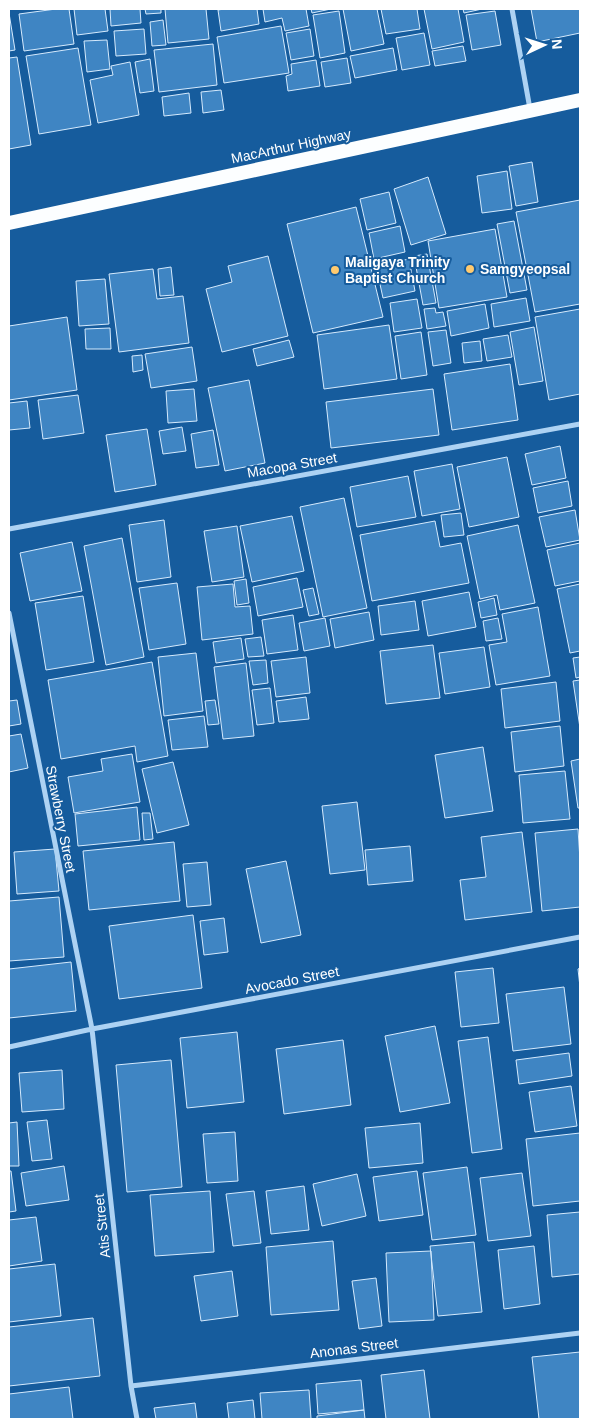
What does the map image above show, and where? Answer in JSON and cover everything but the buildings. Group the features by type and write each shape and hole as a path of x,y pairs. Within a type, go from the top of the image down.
{"highway":[{"name":"MacArthur Highway","path":"9,223 580,100"}],"street":[{"path":"512,9 531,111"},
{"name":"Macopa Street","path":"9,530 580,424"},
{"name":"Strawberry Street","path":"9,613 92,1029"},
{"name":"Avocado Street","path":"9,1047 92,1029 580,937"},
{"name":"Atis Street","path":"92,1029 131,1386 137,1419"},
{"name":"Anonas Street","path":"131,1386 580,1333"}],"place":[{"name":"Samgyeopsal","path":"470,269"},
{"name":"Maligaya Trinity Baptist Church","path":"335,270"}]}
